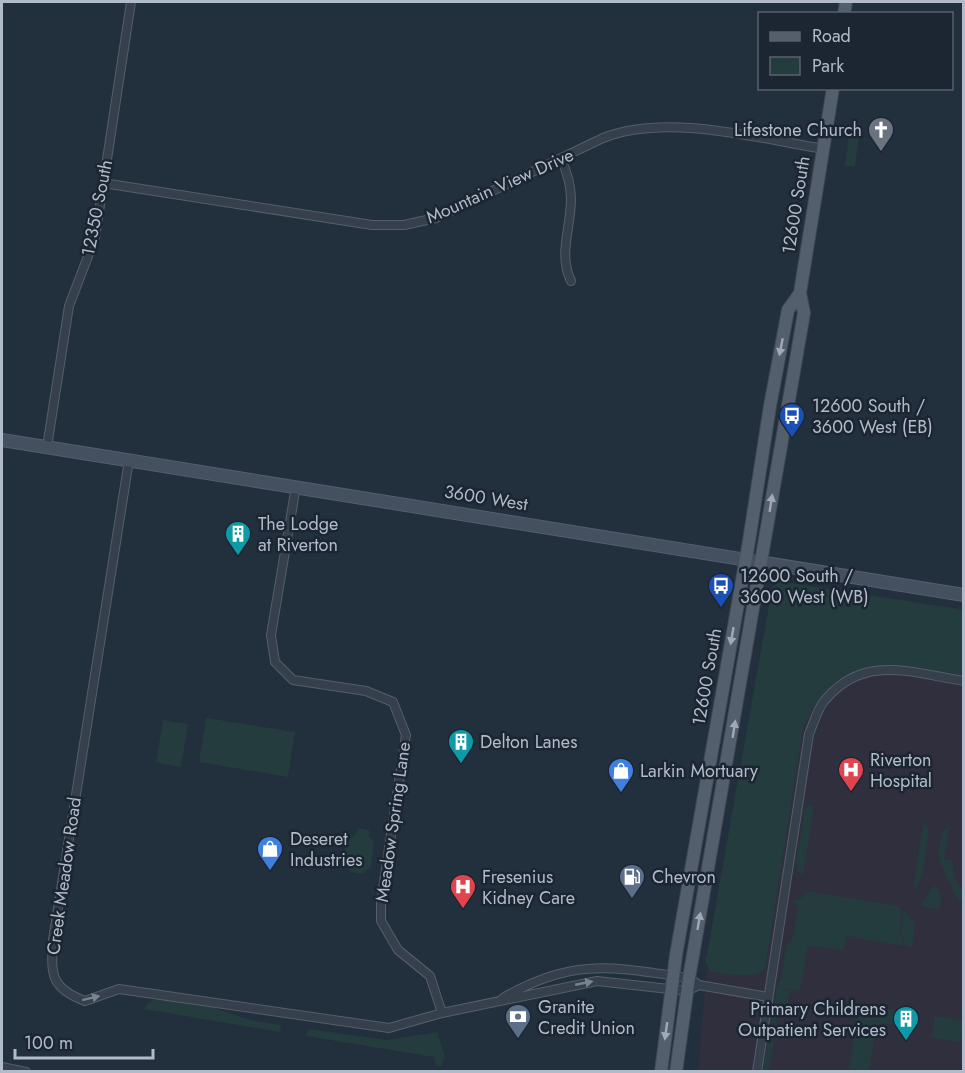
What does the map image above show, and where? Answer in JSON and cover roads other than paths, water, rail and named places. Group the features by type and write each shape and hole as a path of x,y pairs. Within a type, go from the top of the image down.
{"main road":[{"name":"12600 South","path":"676,1071 687,991 694,982 761,560 804,313 800,293 833,90"},
{"name":"12600 South","path":"660,1071 673,976 788,310 800,293"},
{"name":"3600 West","path":"2,441 761,560 963,594"}],"street":[{"name":"12350 South","path":"47,447 69,306 92,250 131,2"},
{"name":"Mountain View Drive","path":"103,183 372,225 394,226 436,218 616,133 657,126 824,149"},
{"path":"561,159 571,192 564,254 565,269 571,282"},
{"name":"Creek Meadow Road","path":"129,460 52,940 51,973 64,993 85,1001 119,989 389,1028 442,1013 530,997 597,981 687,991"},
{"name":"Meadow Spring Lane","path":"296,486 271,635 275,662 292,680 366,691 393,702 406,735 381,921 398,950 430,976 442,1013"},
{"path":"757,1071 809,734 824,701 848,678 879,668 963,681"},
{"name":"Creek Meadow Road","path":"498,1001 540,978 575,969 597,967 673,976 768,997"},
{"path":"2,1067 26,1071"}],"place":[{"name":"Lifestone Church","path":"881,153"},
{"name":"12600 South / 3600 West (EB)","path":"792,439"},
{"name":"The Lodge at Riverton","path":"238,557"},
{"name":"12600 South / 3600 West (WB)","path":"721,609"},
{"name":"Delton Lanes","path":"461,765"},
{"name":"Riverton Hospital","path":"851,793"},
{"name":"Larkin Mortuary","path":"621,794"},
{"name":"Deseret Industries","path":"270,872"},
{"name":"Chevron","path":"632,900"},
{"name":"Fresenius Kidney Care","path":"463,910"},
{"name":"Granite Credit Union","path":"518,1040"},
{"name":"Primary Childrens Outpatient Services","path":"906,1042"}]}
